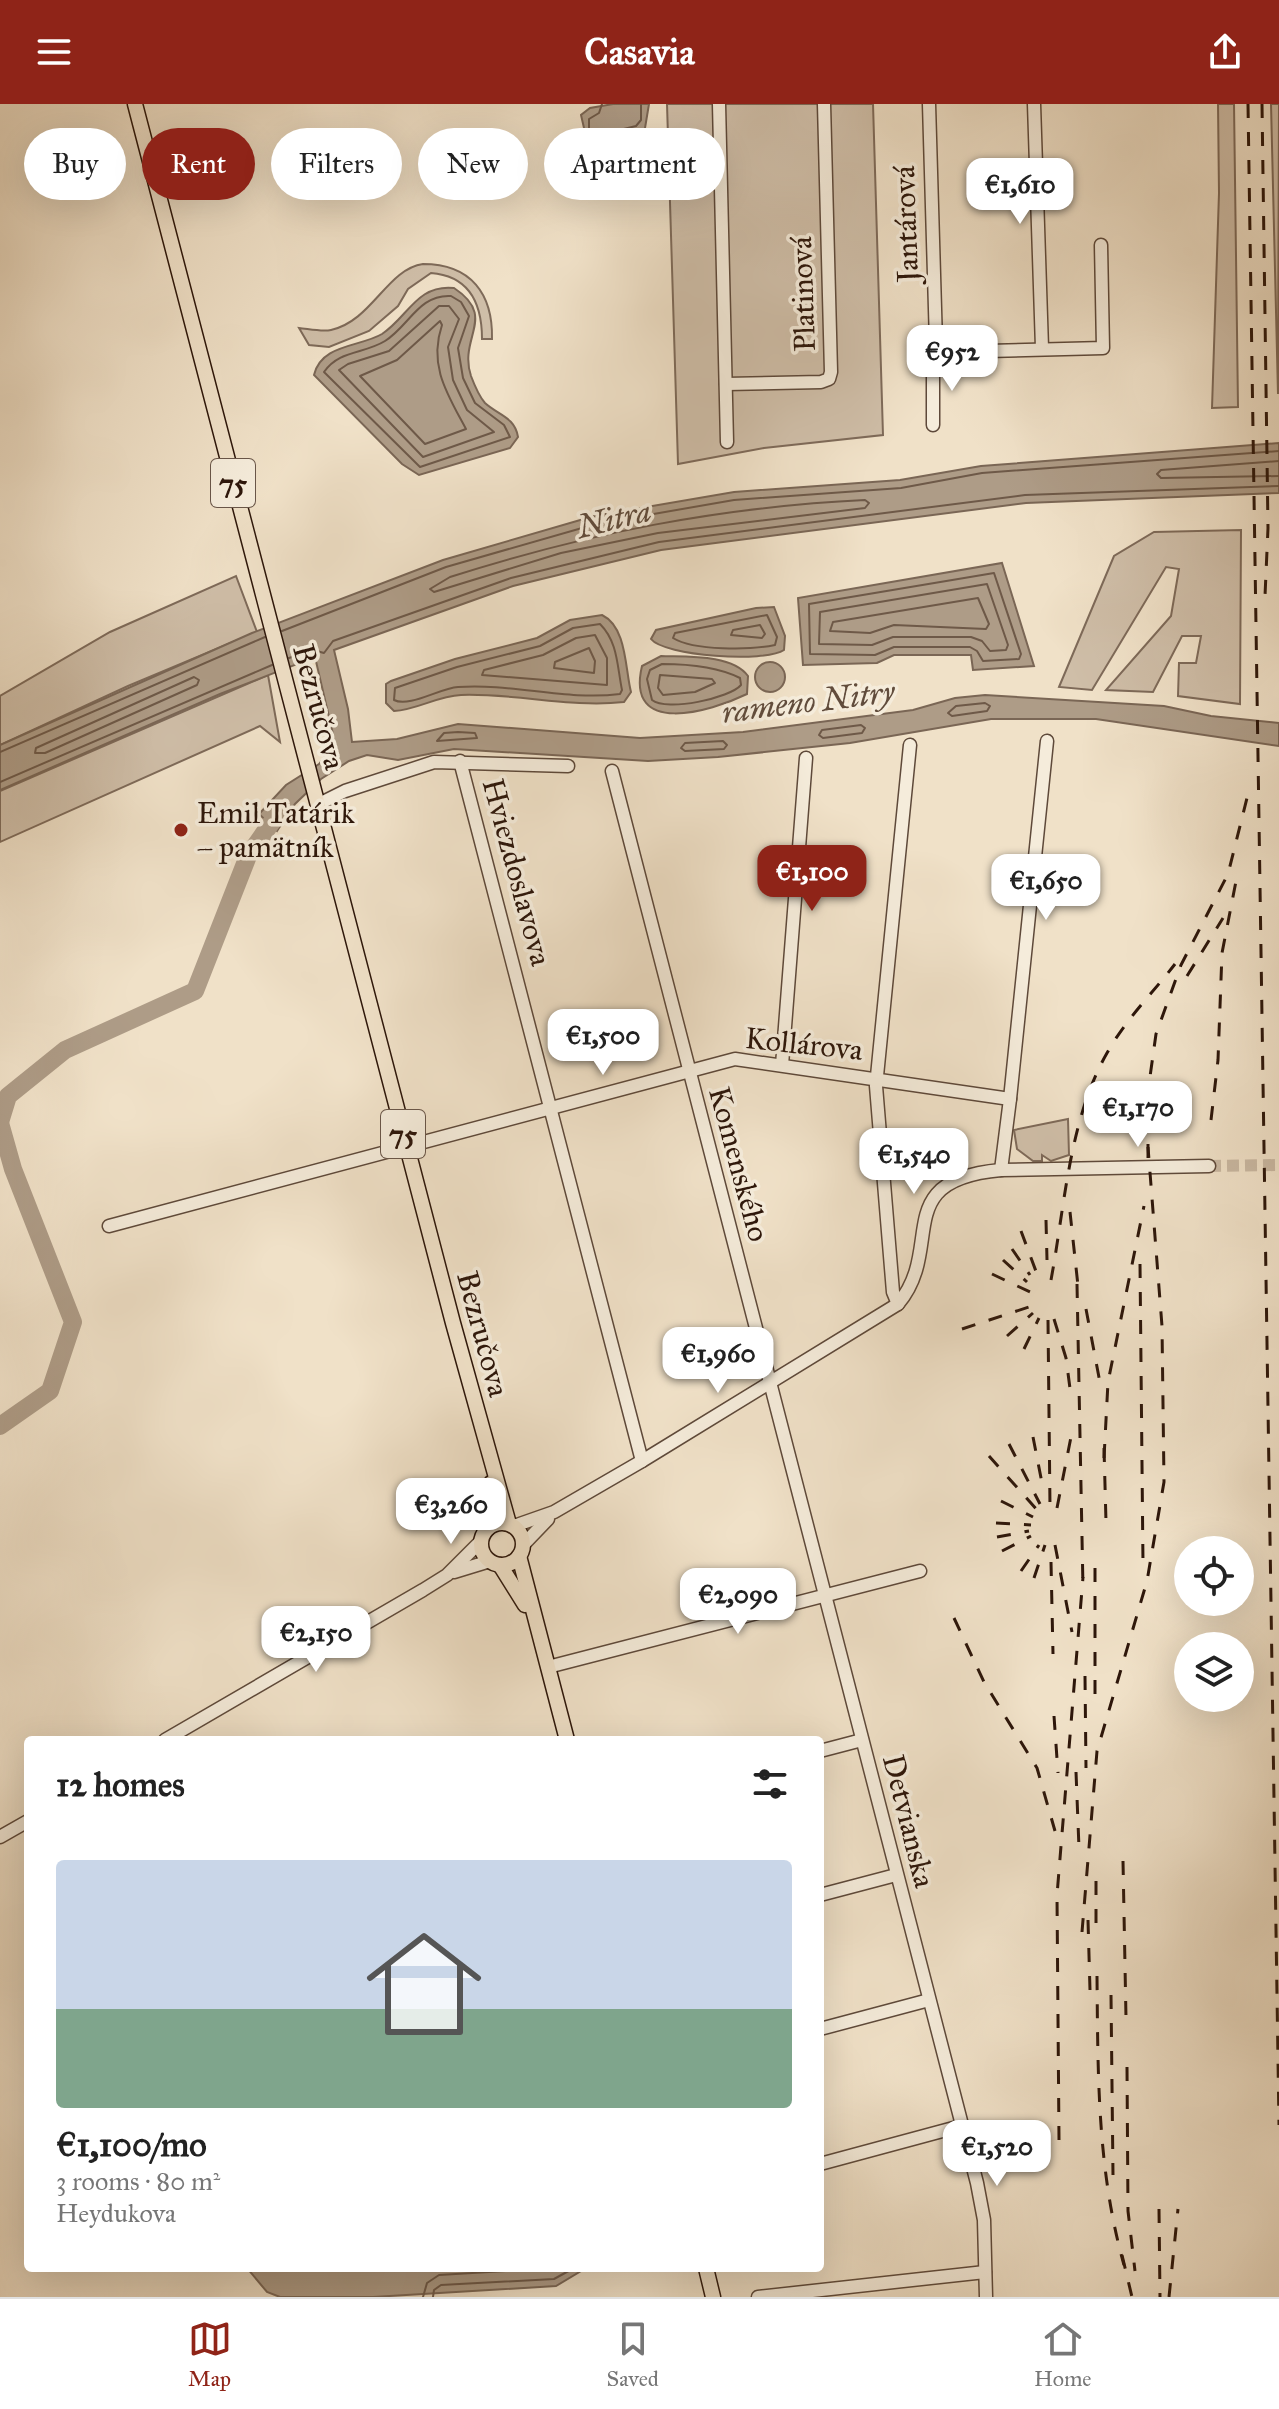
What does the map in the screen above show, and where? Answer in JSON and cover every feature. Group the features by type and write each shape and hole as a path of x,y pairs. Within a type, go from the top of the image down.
{"main road":[{"name":"Bezručova","path":"135,104 289,699 306,762 320,799 407,1147 491,1462 511,1525 521,1534 521,1550"},
{"name":"Bezručova","path":"481,1541 488,1528 491,1462"},
{"path":"488,1528 498,1523 511,1525"},
{"name":"75","path":"481,1541 483,1552 514,1583 540,1639"},
{"path":"495,1563 511,1563 521,1550"},
{"name":"75","path":"521,1550 540,1639 566,1736"},
{"path":"707,2272 713,2297"}],"street":[{"path":"719,104 727,442"},
{"name":"Platinová","path":"726,384 821,382 829,379 824,104"},
{"name":"Jantárová","path":"929,104 939,346 933,358 933,425"},
{"path":"1034,104 1042,348"},
{"path":"939,346 947,352 1103,348 1101,245"},
{"path":"1001,1170 1047,741"},
{"path":"898,1304 893,1292 877,1078 910,745"},
{"path":"782,1065 806,758"},
{"path":"320,799 411,767 460,761 568,766"},
{"name":"Hviezdoslavova","path":"460,761 642,1461"},
{"name":"Komenského","path":"612,771 769,1385"},
{"name":"Kollárova","path":"109,1226 735,1059 1010,1099"},
{"path":"511,1525 554,1512 769,1385 898,1304 909,1288 924,1218 933,1198 961,1176 1001,1170 1068,1167 1209,1166"},
{"name":"Detvianska","path":"769,1385 981,2202 986,2297"},
{"path":"521,1550 554,1512"},
{"path":"172,1736 447,1575 481,1541"},
{"path":"447,1575 495,1563"},
{"path":"548,1667 920,1571"},
{"path":"824,1750 862,1740"},
{"path":"0,1837 24,1823"},
{"path":"824,1894 896,1875"},
{"path":"824,2028 929,2000"},
{"path":"824,2163 961,2126"},
{"path":"758,2297 985,2272"}],"shaded area":[{"path":"667,104 873,104 883,435 764,448 678,464 670,200 725,200 725,128 668,128"},
{"path":"1218,104 1234,104 1238,407 1212,408 1219,193"},
{"path":"1271,104 1279,104 1278,394"},
{"path":"423,264 454,269 476,285 488,308 492,339 482,339 476,303 464,286 444,275 431,273 408,289 398,306 369,331 329,347 309,345 299,328 327,331 345,325 358,317 399,275"},
{"path":"1241,530 1240,704 1178,696 1179,663 1196,663 1201,636 1182,636 1153,692 1106,690 1171,616 1179,569 1166,567 1092,690 1059,687 1114,556 1154,532"},
{"path":"236,576 257,632 128,686 0,745 0,696 110,632"},
{"path":"268,675 280,742 260,726 0,842 0,791"},
{"path":"1068,1119 1069,1155 1051,1161 1042,1155 1042,1161 1033,1161 1017,1149 1014,1130"}],"water":[{"path":"613,104 649,104 645,128 584,128 581,115 590,108"},
{"path":"441,288 454,288 473,308 475,318 468,362 474,383 485,403 510,421 518,437 510,448 419,475 402,464 314,375 324,357 382,334 422,296"},
{"name":"Nitra","path":"1279,443 1279,493 1026,503 661,550 513,586 334,650 348,709 352,742 397,739 458,724 640,738 743,732 913,710 955,698 985,695 1164,706 1211,716 1279,723 1279,746 1096,719 991,719 850,743 718,757 648,761 454,749 398,760 367,755 349,761 321,779 295,804 277,831 259,814 286,785 319,764 330,750 333,734 315,657 220,694 0,790 0,745 252,633 443,560 594,516 734,492 900,480 981,466"},
{"path":"1002,563 1034,666 973,670 971,655 894,655 877,663 803,665 798,598"},
{"path":"774,607 785,636 784,650 773,654 715,656 675,650 651,639 656,630 756,608"},
{"path":"602,615 616,629 624,649 631,692 624,702 583,703 461,695 394,711 386,703 386,684 391,681 455,659 537,638 570,620"},
{"path":"661,656 708,658 731,664 748,676 747,694 693,712 658,711 646,703 640,688 642,666"},
{"path":"770,662 781,666 785,677 781,688 770,692 759,688 755,677 759,666"},
{"path":"250,2272 579,2272 556,2286 373,2297 280,2297 267,2292"}],"waterway":[{"name":"rameno Nitry","path":"0,1122 8,1096 65,1050 195,991 248,856 283,806"},
{"name":"rameno Nitry","path":"0,1123 13,1169 73,1322 50,1391 0,1426"}],"tunnel":[{"path":"1209,1166 1279,1165"}],"railway":[{"path":"1248,104 1279,2125"},
{"path":"1262,104 1268,528 1265,596"},
{"path":"1148,1158 1148,1091 1156,1034 1181,965 1228,874 1249,790"},
{"path":"1211,1120 1218,1060 1222,953 1238,871"},
{"path":"1187,976 1223,918"},
{"path":"1051,1280 1076,1134 1094,1079 1122,1029 1175,964"},
{"path":"1082,1932 1097,1751 1147,1581 1164,1482 1162,1326 1148,1147"},
{"path":"1104,1458 1108,1382 1144,1206"},
{"path":"1070,1212 1079,1295"},
{"path":"1046,1220 1047,1260"},
{"path":"1021,1231 1040,1282"},
{"path":"1012,1249 1030,1275"},
{"path":"1003,1260 1027,1282"},
{"path":"1140,1264 1143,1564"},
{"path":"992,1274 1030,1292"},
{"path":"1077,1284 1083,1588"},
{"path":"962,1329 1029,1307"},
{"path":"1086,1309 1101,1388"},
{"path":"1007,1336 1033,1313"},
{"path":"1024,1349 1039,1318"},
{"path":"1054,1319 1066,1358 1071,1396"},
{"path":"1048,1320 1050,1507"},
{"path":"1033,1437 1042,1483"},
{"path":"1057,1508 1071,1437"},
{"path":"1009,1444 1040,1504"},
{"path":"1104,1448 1106,1522"},
{"path":"989,1456 1038,1511"},
{"path":"1001,1501 1033,1517"},
{"path":"996,1523 1031,1525"},
{"path":"997,1537 1029,1531"},
{"path":"1002,1551 1031,1536"},
{"path":"1021,1571 1039,1545"},
{"path":"1034,1578 1045,1545"},
{"path":"1055,1545 1072,1632"},
{"path":"1051,1562 1053,1654"},
{"path":"1095,1568 1095,1696"},
{"path":"1059,2140 1057,1895 1083,1577"},
{"path":"954,1618 984,1682 1037,1768 1055,1831"},
{"path":"1085,1676 1086,1768"},
{"path":"1054,1716 1058,1773"},
{"path":"1076,1772 1079,1848"},
{"path":"1123,1861 1126,2018"},
{"path":"1096,1881 1096,1931"},
{"path":"1088,1920 1090,1990"},
{"path":"1097,1976 1104,2157 1124,2265"},
{"path":"1111,1995 1113,2175"},
{"path":"1127,2067 1128,2211 1135,2271"},
{"path":"1159,2209 1160,2297"},
{"path":"1169,2297 1178,2209"},
{"path":"1122,2255 1132,2297"}],"place":[{"name":"Emil Tatárik – pamätník","path":"181,830"}]}
